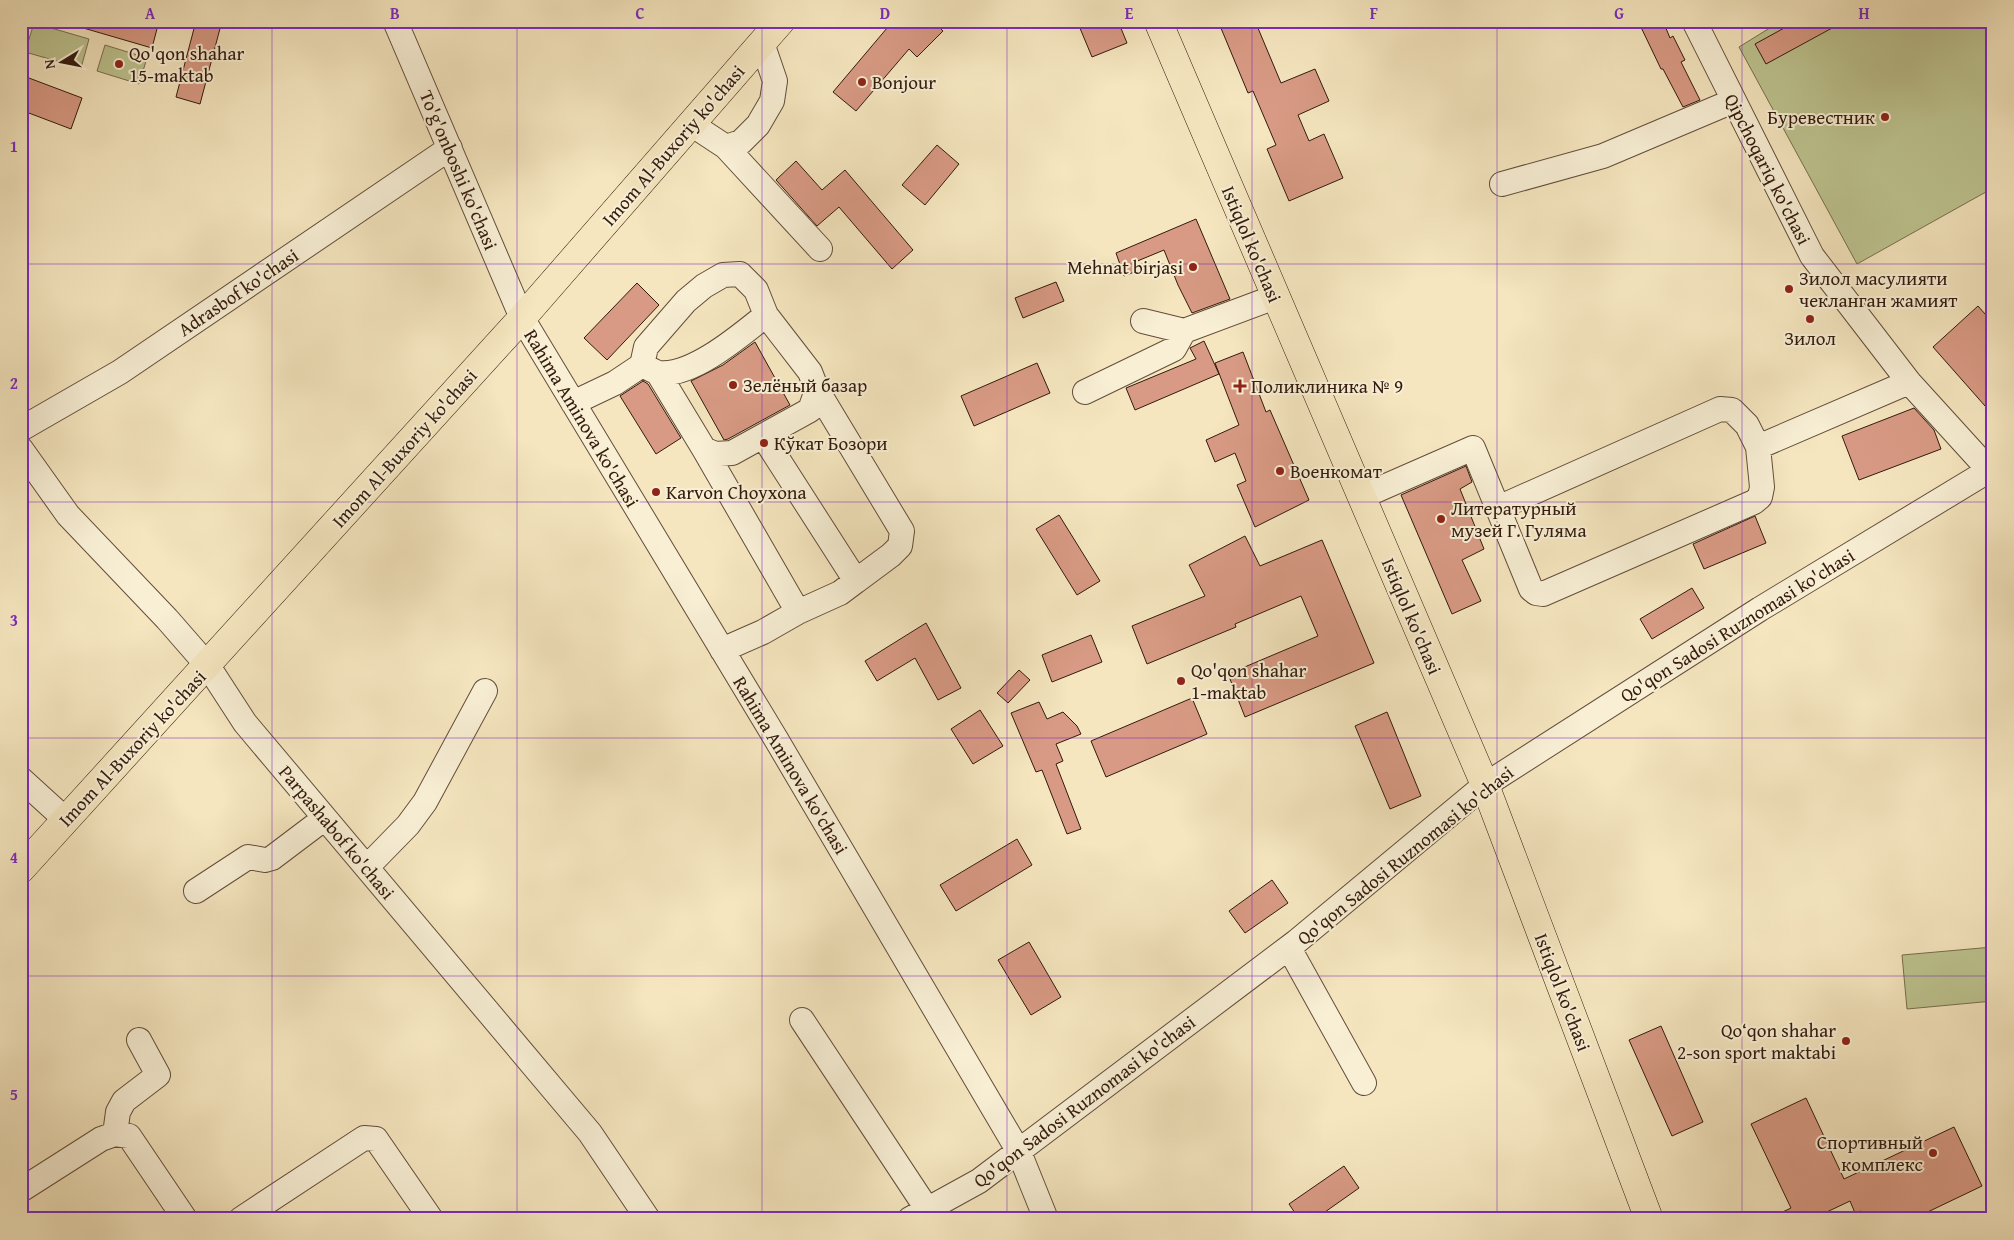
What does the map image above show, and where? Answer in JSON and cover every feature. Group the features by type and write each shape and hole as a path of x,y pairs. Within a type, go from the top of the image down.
{"main road":[{"name":"Imom Al-Buxoriy ko'chasi","path":"21,870 522,318 781,21"},
{"name":"Istiqlol ko'chasi","path":"1158,21 1485,785 1649,1219"}],"street":[{"name":"To'g'onboshi ko'chasi","path":"395,21 522,318"},
{"name":"Qipchoqariq ko'chasi","path":"1694,21 1812,256 1909,382 1991,469"},
{"path":"726,147 741,142 758,125 772,101 775,81 762,43"},
{"path":"1502,184 1603,156 1733,101"},
{"path":"691,124 726,147 820,249"},
{"name":"Adrasbof ko'chasi","path":"21,429 120,372 450,148"},
{"path":"722,650 763,632 798,612 840,593 891,555 900,546 902,531 817,390 810,372 766,315 756,290 740,274 723,275 704,286 686,301 646,347 650,369 704,449 798,612"},
{"path":"1143,321 1184,331 1275,297"},
{"path":"573,403 650,369 681,372 725,346 766,315"},
{"name":"Rahima Aminova ko'chasi","path":"522,318 722,650 1019,1152 1046,1219"},
{"path":"1085,392 1174,349 1184,331"},
{"path":"1758,447 1909,382"},
{"path":"704,449 715,454 732,453 810,410 817,390"},
{"path":"1361,497 1473,448 1531,589 1536,593 1543,594 1754,502 1760,497 1762,487 1758,447 1747,425 1732,410 1720,408 1498,508"},
{"path":"763,436 856,581"},
{"name":"Parpashabof ko'chasi","path":"21,449 68,516 167,619 208,666 245,723 590,1133 648,1219"},
{"name":"Qo'qon Sadosi Ruznomasi ko'chasi","path":"919,1214 979,1181 1289,948 1485,785 1760,609 1991,469"},
{"path":"367,867 408,825 425,802 485,690"},
{"path":"21,779 66,820"},
{"path":"196,891 248,857 265,860 272,858 326,818"},
{"path":"1289,948 1364,1083"},
{"path":"802,1020 919,1214"},
{"path":"115,1134 118,1112 124,1101 158,1075 139,1040"},
{"path":"21,1190 101,1138 115,1134 129,1136 185,1219"},
{"path":"241,1219 364,1138 376,1139 431,1219"}],"green space":[{"name":"Буревестник","path":"1781,21 1993,21 1993,188 1857,264 1739,47"},
{"path":"34,23 89,39 81,68 25,52"},
{"path":"105,45 147,58 139,84 97,71"},
{"path":"1993,947 1993,1001 1907,1009 1902,955"}],"building":[{"path":"73,21 159,21 152,48 73,25"},
{"path":"196,21 222,21 200,104 176,97"},
{"path":"893,21 933,21 943,31 917,57 909,49 856,111 833,92"},
{"path":"1077,21 1118,21 1127,43 1092,57"},
{"path":"1218,21 1255,21 1281,83 1315,69 1329,101 1298,115 1309,141 1324,134 1343,178 1289,201 1267,149 1276,145 1253,91 1248,93"},
{"path":"1638,21 1663,21 1670,38 1673,36 1685,60 1681,62 1700,100 1683,107 1663,69 1661,69"},
{"path":"1797,21 1845,21 1766,64 1755,44"},
{"path":"21,75 82,98 71,129 21,110"},
{"path":"937,145 959,164 925,205 902,185"},
{"path":"796,161 822,190 845,170 913,250 892,269 839,207 817,226 776,180"},
{"name":"Mehnat birjasi","path":"1196,219 1230,299 1192,313 1164,250 1135,262 1137,271 1124,276 1116,253"},
{"path":"1056,282 1064,301 1023,318 1015,298"},
{"path":"637,283 659,305 607,360 584,338"},
{"path":"1978,306 1993,323 1993,415 1933,347"},
{"path":"1204,341 1219,374 1135,410 1126,388 1196,359 1190,348"},
{"path":"755,342 790,405 724,440 691,381 723,365"},
{"name":"Военкомат","path":"1243,352 1266,412 1270,410 1309,500 1255,527 1237,485 1246,481 1235,453 1215,462 1206,440 1239,425 1215,363"},
{"path":"1037,363 1050,393 974,426 961,396"},
{"path":"643,381 648,384 681,438 656,454 620,396"},
{"path":"1914,408 1934,430 1941,449 1859,480 1842,436"},
{"name":"Литературный музей Г. Гуляма","path":"1466,466 1472,482 1460,489 1484,549 1462,560 1481,601 1452,614 1401,495"},
{"path":"1059,515 1100,581 1077,595 1036,529"},
{"path":"1755,516 1766,543 1704,569 1693,544"},
{"path":"1245,536 1260,566 1322,540 1374,663 1245,717 1228,674 1318,636 1301,596 1235,624 1236,627 1147,664 1132,626 1205,596 1189,565"},
{"path":"1692,588 1704,608 1652,639 1640,619"},
{"path":"926,623 961,688 938,700 915,658 877,681 865,661"},
{"path":"1091,635 1102,662 1052,682 1042,655"},
{"path":"1019,670 1030,680 1008,703 997,693"},
{"path":"1192,698 1207,734 1106,777 1091,741"},
{"path":"1039,702 1047,719 1063,712 1077,726 1081,734 1056,744 1063,761 1056,764 1081,829 1067,834 1042,770 1036,772 1011,713"},
{"path":"980,710 1003,746 973,764 951,729"},
{"path":"1387,712 1421,796 1390,809 1355,726"},
{"path":"1017,839 1032,865 956,911 940,885"},
{"path":"1272,880 1288,903 1245,933 1229,911"},
{"path":"1029,942 1061,997 1031,1015 998,960"},
{"path":"1661,1026 1703,1122 1672,1136 1629,1040"},
{"name":"Спортивный комплекс","path":"1806,1098 1844,1179 1954,1127 1982,1186 1913,1219 1865,1219 1861,1211 1855,1213 1850,1201 1812,1219 1768,1219 1791,1208 1751,1124"},
{"path":"1344,1166 1359,1188 1315,1219 1299,1219 1289,1204"}],"place":[{"name":"Qo'qon shahar 15-maktab","path":"119,64"},
{"name":"Bonjour","path":"862,82"},
{"name":"Буревестник","path":"1885,117"},
{"name":"Mehnat birjasi","path":"1193,267"},
{"name":"Зилол масулияти чекланган жамият","path":"1789,289"},
{"name":"Зилол","path":"1810,319"},
{"name":"Зелёный базар","path":"733,385"},
{"name":"Поликлиника № 9","path":"1240,386"},
{"name":"Кўкат Бозори","path":"764,443"},
{"name":"Военкомат","path":"1280,471"},
{"name":"Karvon Choyxona","path":"656,492"},
{"name":"Литературный музей Г. Гуляма","path":"1441,519"},
{"name":"Qo'qon shahar 1-maktab","path":"1181,681"},
{"name":"Qo‘qon shahar 2-son sport maktabi","path":"1846,1041"},
{"name":"Спортивный комплекс","path":"1933,1153"}]}
